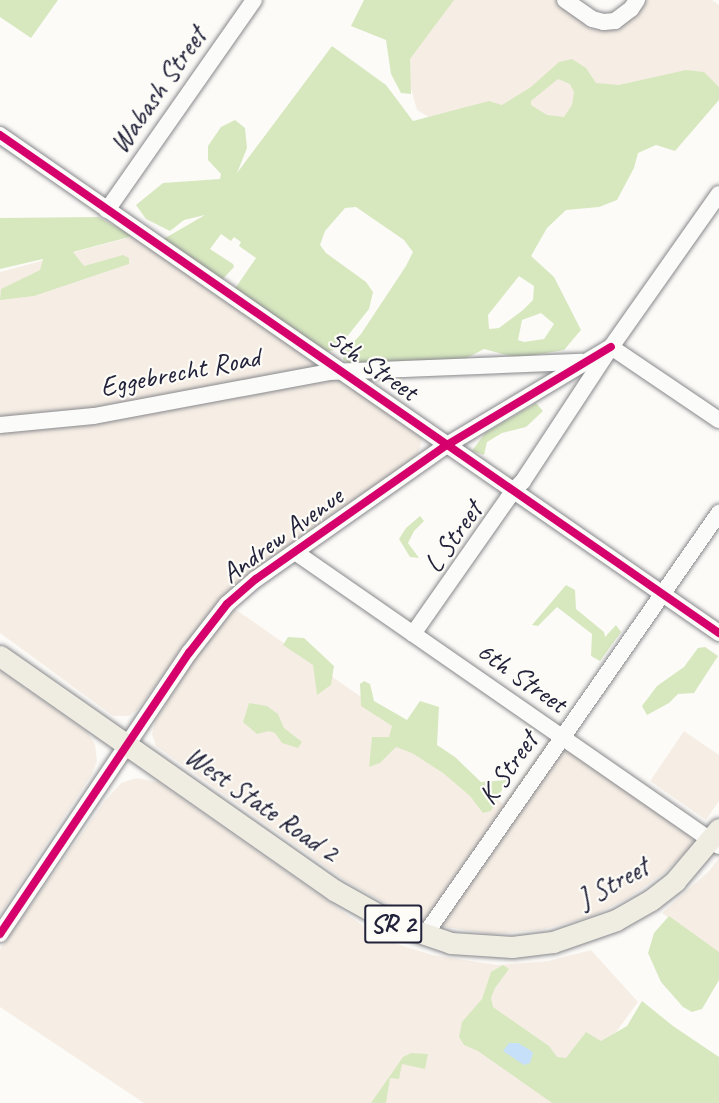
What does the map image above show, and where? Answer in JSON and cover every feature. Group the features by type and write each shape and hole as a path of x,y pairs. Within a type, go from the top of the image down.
{"main road":[{"name":"West State Road 2","path":"0,656 334,890 393,923 424,936 451,943 512,947"},
{"name":"J Street","path":"512,947 553,942 616,920 651,900 675,881 716,839"}],"street":[{"name":"Wabash Street","path":"107,210 254,0"},
{"path":"569,3 592,19 615,21 632,9 637,0"},
{"name":"5th Street","path":"0,135 719,633"},
{"name":"L Street","path":"413,634 514,490 524,480 611,347 717,201"},
{"path":"611,347 719,420"},
{"name":"Andrew Avenue","path":"0,934 213,621 256,579 447,445 611,347"},
{"name":"Eggebrecht Road","path":"0,425 94,416 264,383 344,372 586,362"},
{"name":"K Street","path":"424,936 719,513"},
{"name":"6th Street","path":"295,552 562,738 716,839"}],"shaded area":[{"path":"449,0 558,0 591,29 624,24 647,0 712,0 719,5 719,91 501,160 417,110 403,61"},
{"path":"135,236 317,360 318,366 313,369 75,413 0,420 0,272"},
{"path":"334,377 343,379 420,433 422,439 418,454 393,474 298,539 228,594 199,627 137,710 129,716 113,716 0,633 0,431"},
{"path":"235,609 449,758 503,804 548,740 592,765 691,837 694,844 664,873 628,898 590,917 540,930 490,934 446,927 399,911 346,881 156,746 152,734 155,721 200,650"},
{"path":"0,671 87,732 95,744 97,761 92,774 0,914"},
{"path":"684,731 719,755 719,801 706,820 650,781"},
{"path":"136,778 158,782 382,939 432,955 497,965 548,961 591,950 638,1002 564,1103 144,1103 0,1007 0,949 105,801 121,783"},
{"path":"719,858 719,953 662,913 709,871"}],"green space":[{"path":"0,0 58,0 31,38 0,17"},
{"path":"364,0 454,0 410,59 411,94 401,93 391,74 386,40 351,26"},
{"path":"332,46 386,85 413,121 489,101 502,105 531,87 559,62 572,59 586,68 596,83 619,85 686,70 704,72 719,87 719,100 675,151 656,145 638,153 634,168 617,200 599,207 566,210 547,228 531,256 554,277 581,330 564,350 518,358 484,349 463,360 417,364 348,363 343,359 344,353 361,334 413,252 404,240 356,207 345,208 325,231 320,245 326,253 366,282 373,292 369,309 338,348 328,352 234,290 256,258 239,246 241,242 234,237 231,241 221,234 210,249 233,264 234,267 221,281 160,241 205,215 184,220 170,231 146,219 136,205 163,183 220,179 221,174 208,160 208,146 221,127 235,120 245,128 247,148 237,173","holes":["558,79 570,84 574,92 572,105 564,117 547,115 531,105 531,101","519,276 534,286 533,300 499,328 489,329 488,315","541,313 554,324 544,339 524,342 518,340 522,320"]},
{"path":"98,217 133,236 73,252 84,266 123,255 129,258 129,264 34,296 0,300 1,289 40,270 43,259 0,269 0,218"},
{"path":"536,403 543,411 526,427 502,433 487,442 484,455 472,451 485,433"},
{"path":"420,516 424,521 414,531 408,543 419,558 410,557 399,539 406,528"},
{"path":"566,585 575,590 576,609 604,632 605,637 616,625 621,632 600,661 591,656 592,634 557,607 538,626 532,625"},
{"path":"288,637 304,638 334,666 331,685 317,695 313,665 283,645"},
{"path":"705,647 718,656 694,693 678,694 669,703 647,715 642,706 657,686 684,667 698,648"},
{"path":"364,681 370,684 374,701 407,720 420,701 439,707 437,745 455,757 481,782 507,780 491,811 483,813 470,796 443,773 412,753 396,747 380,763 369,767 372,737 389,737 392,726 361,706 360,684"},
{"path":"249,703 267,706 278,714 284,728 302,742 298,748 282,743 275,733 269,731 257,734 243,722"},
{"path":"669,916 719,952 719,980 702,1009 692,1012 683,1007 661,982 648,953 654,933"},
{"path":"503,965 509,969 495,988 491,998 493,1007 549,1046 557,1057 566,1058 586,1032 601,1041 627,1026 642,1001 673,1026 719,1057 719,1103 552,1103 478,1051 464,1045 459,1037 462,1022 482,999 491,972"},
{"path":"411,1053 428,1054 425,1069 402,1064 399,1079 390,1078 386,1103 371,1103 403,1057"}],"water":[{"path":"509,1043 518,1043 530,1050 533,1053 530,1063 524,1065 503,1051"}],"cycle path":[{"path":"0,135 719,633"},
{"path":"0,934 189,653 227,604 256,579 447,445 611,347"}]}
